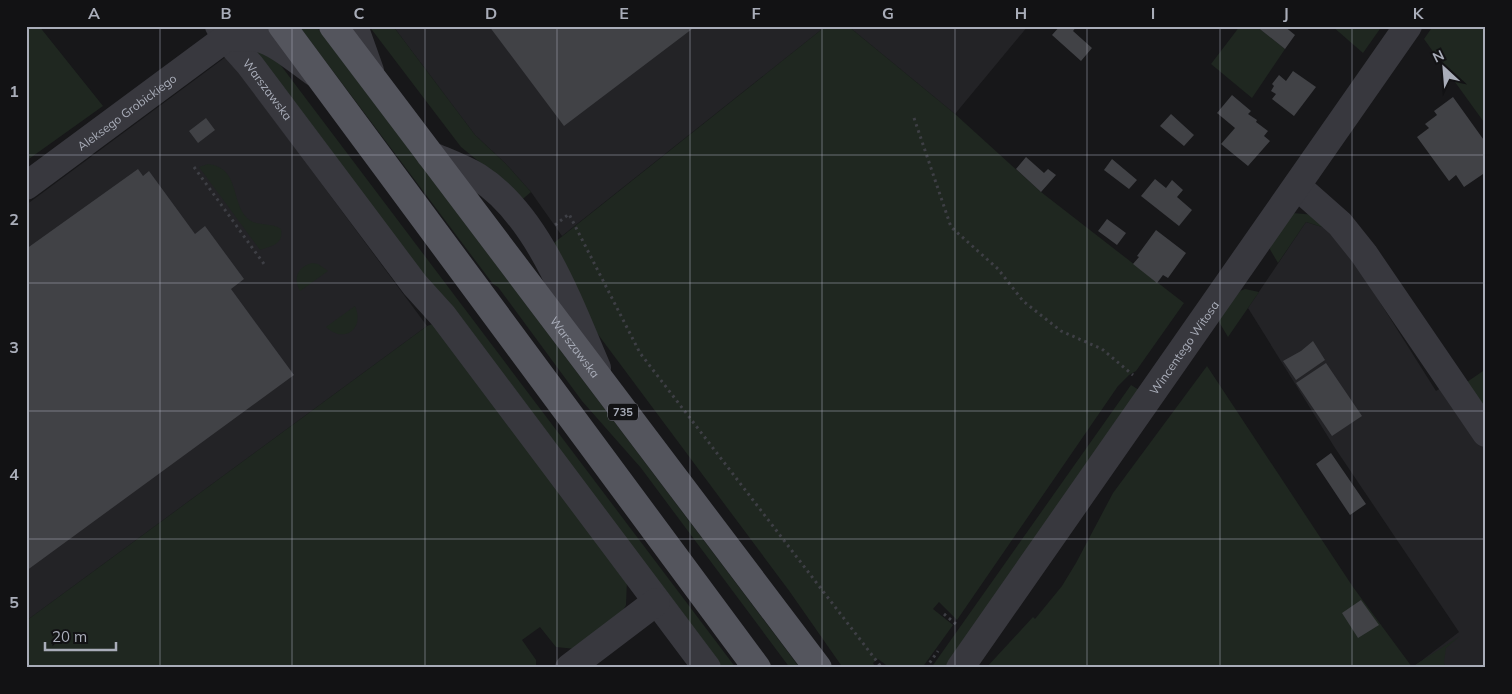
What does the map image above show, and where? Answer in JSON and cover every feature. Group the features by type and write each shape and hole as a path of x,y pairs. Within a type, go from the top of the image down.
{"main road":[{"path":"282,26 757,668"},
{"name":"Warszawska","path":"333,26 818,668"}],"street":[{"path":"354,26 373,79"},
{"name":"Wincentego Witosa","path":"960,668 1408,26"},
{"path":"224,30 270,42 318,75"},
{"name":"Aleksego Grobickiego","path":"26,186 224,30"},
{"name":"Warszawska","path":"224,30 415,285 444,316 707,668"},
{"path":"1297,186 1340,224 1364,254 1486,433"},
{"path":"569,668 656,602"}],"path":[{"path":"914,118 951,227 998,269 1024,301 1061,331 1102,349 1153,391"},
{"path":"194,168 264,264"},
{"path":"554,226 570,214 640,353 882,668"},
{"path":"944,614 956,625"}],"shaded area":[{"path":"26,26 39,26 103,106 26,161"},
{"path":"299,26 316,26 800,668 790,668 641,468 582,401 498,287 493,284"},
{"path":"369,26 393,26 475,135 505,163 531,192 518,203 488,169 461,147"},
{"path":"393,26 826,26 562,236 531,192 505,163 475,135"},
{"path":"826,26 848,26 955,114 1041,192 1184,303 1136,371 1118,386 957,620 939,602 933,609 953,625 922,668 890,668 878,659 873,663 876,668 843,668 790,592 597,333 550,246"},
{"path":"848,26 1028,26 955,114"},
{"path":"1240,26 1256,26 1285,49 1252,98 1211,64"},
{"path":"1332,26 1382,26 1363,53"},
{"path":"1433,26 1486,26 1486,125 1424,39"},
{"path":"255,51 273,55 736,668 717,668"},
{"path":"227,56 427,326 26,621 26,205"},
{"path":"208,164 218,167 230,178 238,203 247,218 255,223 281,229 281,238 276,244 260,250 199,167"},
{"path":"1292,213 1317,215 1335,231 1306,222 1278,263 1268,246"},
{"path":"1306,222 1335,231 1436,391 1462,375 1486,413 1486,668 1412,668 1459,632 1335,448 1248,308"},
{"path":"312,263 318,264 328,271 300,291 297,282 298,274 303,267"},
{"path":"1245,289 1259,292 1228,337 1219,322 1220,316 1240,291"},
{"path":"355,306 357,321 351,332 340,334 326,327"},
{"path":"435,323 627,580 626,605 620,616 576,649 556,647 540,627 522,640 536,660 536,668 26,668 26,621 427,326"},
{"path":"1207,366 1353,587 1412,667 1460,636 1446,648 1444,662 1446,668 986,668 1033,617 1035,619 1062,586 1113,493"},
{"path":"1486,369 1486,413 1467,382"},
{"path":"1131,385 1139,390 945,668 931,668"}],"building":[{"path":"489,26 696,26 564,126"},
{"path":"1060,26 1077,26 1073,31 1092,48 1081,61 1052,35"},
{"path":"1256,26 1284,26 1295,35 1285,49"},
{"path":"1293,71 1316,87 1294,116 1272,99 1276,94 1271,91 1274,86 1272,84 1279,75 1286,81"},
{"path":"1232,95 1251,111 1248,114 1257,120 1256,122 1268,131 1264,136 1270,141 1248,166 1221,144 1235,128 1217,113"},
{"path":"1453,97 1486,143 1486,172 1464,187 1456,175 1449,181 1417,137 1429,128 1425,124 1437,115 1434,111"},
{"path":"1171,114 1194,135 1184,146 1160,126"},
{"path":"206,118 215,130 198,143 189,131"},
{"path":"1026,157 1044,173 1048,169 1056,175 1041,192 1016,169"},
{"path":"1112,159 1137,180 1129,189 1104,170"},
{"path":"138,169 143,176 149,171 195,234 205,226 244,279 231,289 294,375 26,571 26,249"},
{"path":"1155,179 1166,188 1172,180 1183,190 1177,197 1192,210 1179,226 1141,196"},
{"path":"1107,219 1126,233 1117,245 1098,231"},
{"path":"1156,230 1186,253 1168,278 1163,275 1157,283 1133,264"},
{"path":"1313,341 1325,360 1296,380 1283,361 1301,351"},
{"path":"1326,363 1362,416 1332,436 1296,383"},
{"path":"1331,453 1366,504 1350,515 1316,464"},
{"path":"1361,600 1379,625 1358,638 1342,613"}]}
